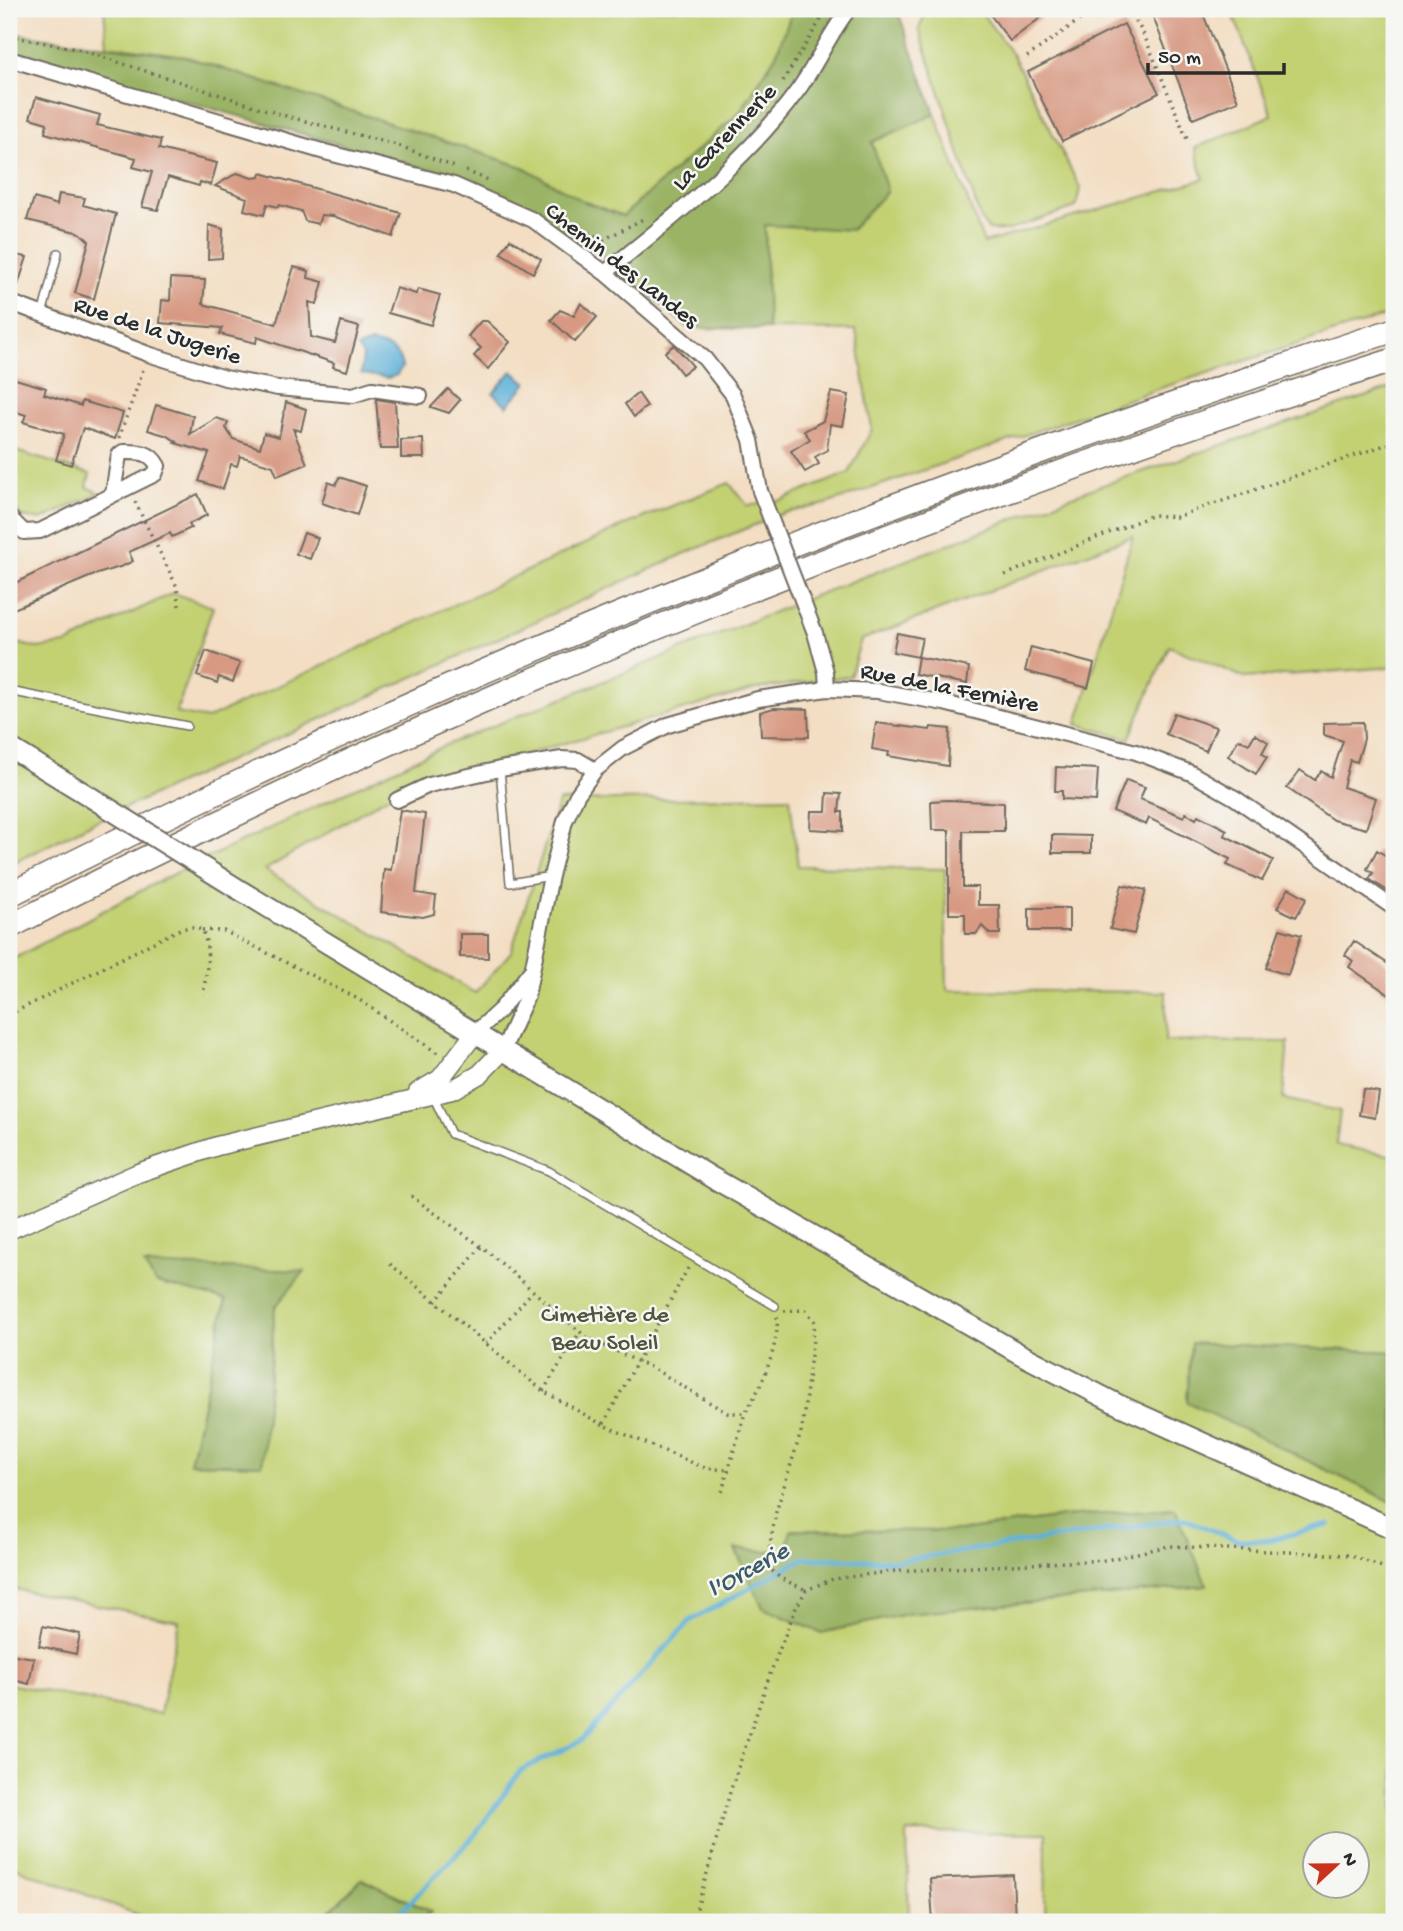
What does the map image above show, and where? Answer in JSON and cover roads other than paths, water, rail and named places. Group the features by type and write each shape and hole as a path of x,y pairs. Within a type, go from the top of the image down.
{"highway":[{"path":"9,895 326,740 450,684 689,584 885,508 1101,429 1394,330"},
{"path":"9,927 245,809 504,691 827,560 1113,454 1394,360"},
{"path":"245,809 276,811 523,699 908,544 1068,485 1394,376"}],"main road":[{"path":"9,747 713,1178 1020,1354 1119,1405 1394,1529"}],"street":[{"name":"La Garennerie","path":"605,273 703,195 753,144 799,89 833,29 849,9"},
{"name":"Chemin des Landes","path":"9,59 325,152 454,185 533,220 605,273 705,359 733,395 751,440 760,491 815,633 827,672 827,689"},
{"name":"Rue de la Jugerie","path":"9,302 148,354 225,378 278,388 353,395 372,389 419,396"},
{"path":"9,517 24,532 40,531 155,474 158,466 153,457 142,452 123,452 116,462 113,494"},
{"name":"Rue de la Fernière","path":"503,1050 527,996 551,877 565,821 576,794 595,770 623,748 668,725 758,699 827,689 878,691 944,703 1099,742 1191,773 1235,798 1394,908"},
{"path":"397,800 429,785 562,759 578,760 595,770"},
{"name":"Rue de la Fernière","path":"475,1033 501,1009 531,971"},
{"path":"430,1091 453,1065 475,1033"},
{"path":"9,1230 138,1173 217,1146 402,1101 430,1091 452,1090 480,1074 503,1050"}],"lane":[{"path":"42,315 58,253"},
{"path":"9,691 187,726"},
{"path":"500,769 510,883 551,877"},
{"path":"430,1091 450,1134 550,1171 776,1310"}],"water":[{"path":"371,343 395,352 402,367 397,375 388,378 361,374 363,355 357,348"},
{"path":"512,371 527,383 507,406 493,393"}],"waterway":[{"name":"l'Orcerie","path":"391,1922 474,1836 521,1770 581,1741 690,1621 804,1558 896,1561 1184,1519 1237,1540 1269,1540 1329,1525"}],"park label":[{"name":"Cimetière de Beau Soleil","path":"605,1327"}]}
